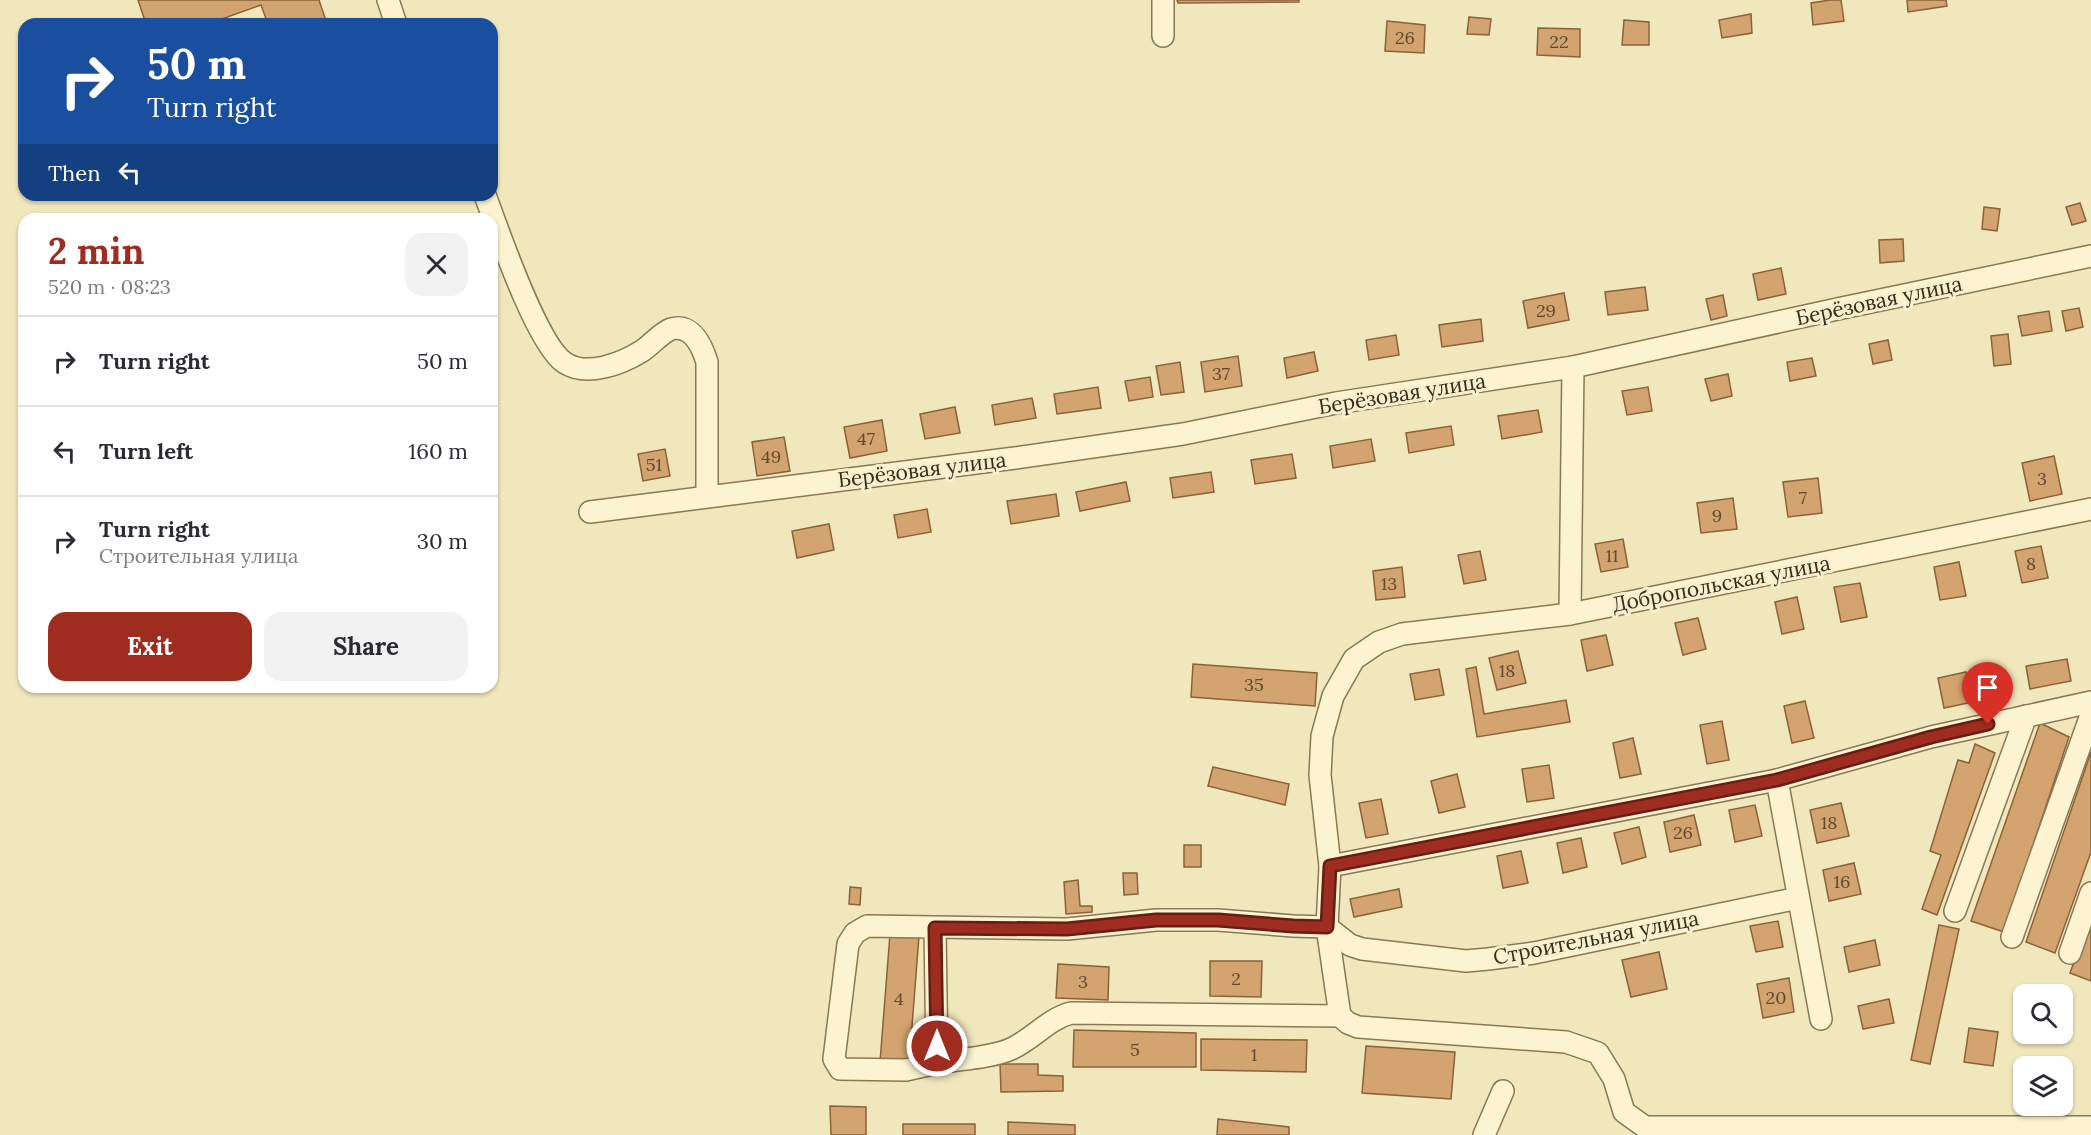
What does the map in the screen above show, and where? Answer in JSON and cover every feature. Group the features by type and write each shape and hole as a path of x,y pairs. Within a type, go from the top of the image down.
{"street":[{"path":"388,0 394,18"},
{"path":"1163,0 1163,36"},
{"path":"498,228 534,319 549,347 562,361 574,368 593,369 615,363 641,351 670,329 683,328 694,335 707,362 707,496"},
{"name":"Берёзовая улица","path":"590,512 1015,458 1183,434 1336,403 1573,367 2091,256"},
{"path":"1570,614 1573,367"},
{"name":"Добропольская улица","path":"1330,866 1320,775 1322,736 1333,696 1354,659 1379,642 1402,634 1570,614 2091,509"},
{"path":"2091,702 1931,737 1777,780 1330,866 1327,927 1340,1016 1348,1023 1358,1027 1566,1042 1598,1053 1614,1079 1624,1112 1645,1127 2091,1127"},
{"path":"1955,911 2026,716"},
{"path":"2012,936 2091,716"},
{"path":"1777,780 1821,1019"},
{"path":"2070,953 2091,892"},
{"name":"Строительная улица","path":"1327,927 1350,945 1362,949 1477,960 1534,953 1798,898"},
{"path":"1327,927 1218,920 1156,920 1067,929 867,926 855,933 848,944 834,1059 837,1067 843,1070 906,1070 1004,1052 1015,1047 1058,1016 1071,1013 1340,1016"},
{"path":"935,928 937,1063"},
{"path":"1485,1135 1503,1091"}],"building":[{"path":"138,0 319,0 325,18 266,18 261,5 225,18 144,18"},
{"path":"1177,0 1299,0 1299,2 1178,3"},
{"path":"1841,0 1844,21 1813,25 1811,3"},
{"path":"1907,0 1946,0 1947,6 1908,12"},
{"path":"1751,14 1752,33 1722,38 1719,20"},
{"path":"1469,17 1491,19 1489,35 1467,34"},
{"path":"1624,20 1649,22 1649,45 1622,45"},
{"path":"1387,21 1425,25 1424,53 1385,51"},
{"path":"1538,28 1580,29 1580,57 1537,55"},
{"path":"2080,203 2086,221 2072,225 2066,207"},
{"path":"1984,207 2000,209 1997,231 1982,229"},
{"path":"1903,239 1904,261 1880,263 1879,240"},
{"path":"1781,268 1786,294 1758,300 1753,274"},
{"path":"1645,287 1648,310 1608,315 1605,292"},
{"path":"1564,293 1569,320 1528,328 1523,301"},
{"path":"1723,295 1727,316 1711,320 1706,299"},
{"path":"2079,308 2083,327 2066,331 2062,311"},
{"path":"2049,311 2052,331 2022,336 2018,316"},
{"path":"1481,319 1483,341 1442,347 1439,325"},
{"path":"2008,334 2011,364 1994,366 1991,336"},
{"path":"1396,335 1399,355 1369,360 1366,340"},
{"path":"1888,340 1892,360 1873,364 1869,344"},
{"path":"1314,352 1318,371 1287,378 1284,358"},
{"path":"1238,356 1242,386 1205,392 1201,362"},
{"path":"1812,358 1816,376 1790,381 1787,362"},
{"path":"1180,362 1184,392 1161,395 1156,366"},
{"path":"1728,374 1732,396 1711,401 1705,379"},
{"path":"1150,377 1153,397 1129,401 1125,381"},
{"path":"1098,387 1101,408 1057,414 1054,394"},
{"path":"1648,387 1652,411 1627,415 1622,391"},
{"path":"1032,398 1036,418 995,425 992,405"},
{"path":"955,407 960,433 925,439 920,414"},
{"path":"1538,410 1542,432 1502,439 1498,416"},
{"path":"882,420 887,451 850,458 844,427"},
{"path":"1451,426 1454,445 1409,453 1406,433"},
{"path":"784,437 790,471 757,476 752,442"},
{"path":"1371,439 1375,461 1333,468 1330,446"},
{"path":"665,449 670,476 643,481 638,454"},
{"path":"1292,454 1296,478 1255,484 1251,460"},
{"path":"2054,456 2062,494 2030,501 2022,463"},
{"path":"1211,472 1214,492 1173,498 1170,478"},
{"path":"1818,478 1822,513 1788,517 1783,482"},
{"path":"1126,482 1130,501 1080,511 1076,492"},
{"path":"1056,494 1059,516 1011,524 1007,501"},
{"path":"1733,498 1737,529 1701,533 1697,503"},
{"path":"927,509 931,532 898,538 894,515"},
{"path":"829,524 834,550 797,558 792,531"},
{"path":"1623,539 1628,567 1601,572 1595,544"},
{"path":"2041,546 2048,578 2022,583 2015,551"},
{"path":"1480,551 1486,580 1464,584 1458,555"},
{"path":"1959,562 1966,596 1940,600 1934,567"},
{"path":"1402,567 1405,597 1376,600 1373,571"},
{"path":"1860,583 1867,617 1841,622 1834,587"},
{"path":"1797,597 1804,629 1782,634 1775,602"},
{"path":"1698,618 1706,649 1683,655 1675,623"},
{"path":"1606,635 1613,665 1587,671 1581,640"},
{"path":"1518,651 1526,683 1497,690 1489,658"},
{"path":"2067,659 2071,681 2030,689 2026,666"},
{"path":"1193,664 1317,673 1315,706 1191,697"},
{"path":"1476,667 1484,714 1566,700 1570,722 1477,737 1466,669"},
{"path":"1439,669 1444,695 1415,700 1410,674"},
{"path":"1966,672 1973,702 1944,708 1938,678"},
{"path":"1805,701 1814,738 1792,743 1784,706"},
{"path":"1722,721 1729,760 1707,764 1700,725"},
{"path":"2040,723 2069,737 2004,932 1971,921"},
{"path":"1633,738 1641,774 1620,778 1613,743"},
{"path":"1975,744 1995,753 1937,915 1922,909 1941,855 1930,851 1958,760 1969,763"},
{"path":"2091,752 2091,852 2055,953 2026,942"},
{"path":"1549,765 1554,798 1527,802 1522,769"},
{"path":"1213,767 1289,784 1285,805 1208,786"},
{"path":"1457,774 1465,807 1439,813 1431,781"},
{"path":"1381,799 1388,834 1366,838 1359,803"},
{"path":"1841,803 1849,836 1817,843 1810,810"},
{"path":"1755,805 1762,836 1735,842 1729,810"},
{"path":"1694,815 1701,845 1670,852 1664,822"},
{"path":"1639,827 1646,857 1622,864 1614,833"},
{"path":"1581,838 1587,867 1563,873 1557,843"},
{"path":"1184,845 1201,845 1201,867 1184,867"},
{"path":"1521,851 1528,883 1503,888 1497,856"},
{"path":"1854,863 1861,894 1829,901 1823,870"},
{"path":"1123,873 1137,873 1138,894 1124,895"},
{"path":"1078,880 1080,906 1092,906 1092,912 1066,914 1064,882"},
{"path":"850,887 861,888 860,905 849,904"},
{"path":"1399,889 1402,907 1354,917 1350,899"},
{"path":"2091,914 2091,981 2070,973"},
{"path":"1778,921 1783,947 1756,952 1750,926"},
{"path":"1939,925 1959,929 1930,1064 1911,1060"},
{"path":"890,934 919,936 909,1065 880,1062"},
{"path":"1875,940 1880,965 1849,972 1844,947"},
{"path":"1659,952 1667,989 1631,997 1622,960"},
{"path":"1210,961 1262,961 1261,997 1210,996"},
{"path":"1058,964 1109,967 1108,1000 1056,998"},
{"path":"1789,978 1794,1012 1763,1018 1757,984"},
{"path":"1889,999 1894,1023 1863,1029 1858,1006"},
{"path":"1969,1028 1998,1032 1993,1066 1964,1062"},
{"path":"1074,1030 1196,1033 1196,1067 1073,1067"},
{"path":"1201,1039 1307,1040 1306,1072 1201,1070"},
{"path":"1366,1046 1455,1052 1451,1099 1362,1093"},
{"path":"1000,1064 1038,1064 1038,1075 1063,1076 1063,1091 1001,1092"},
{"path":"830,1106 866,1107 866,1135 831,1135"},
{"path":"1218,1119 1289,1127 1289,1135 1217,1135"},
{"path":"1008,1122 1075,1125 1075,1135 1008,1135"},
{"path":"903,1124 975,1124 975,1135 903,1135"}],"route":[{"path":"937,1046 935,928 1067,929 1156,920 1218,920 1327,927 1330,866 1777,780 1931,737 1988,724"}]}
